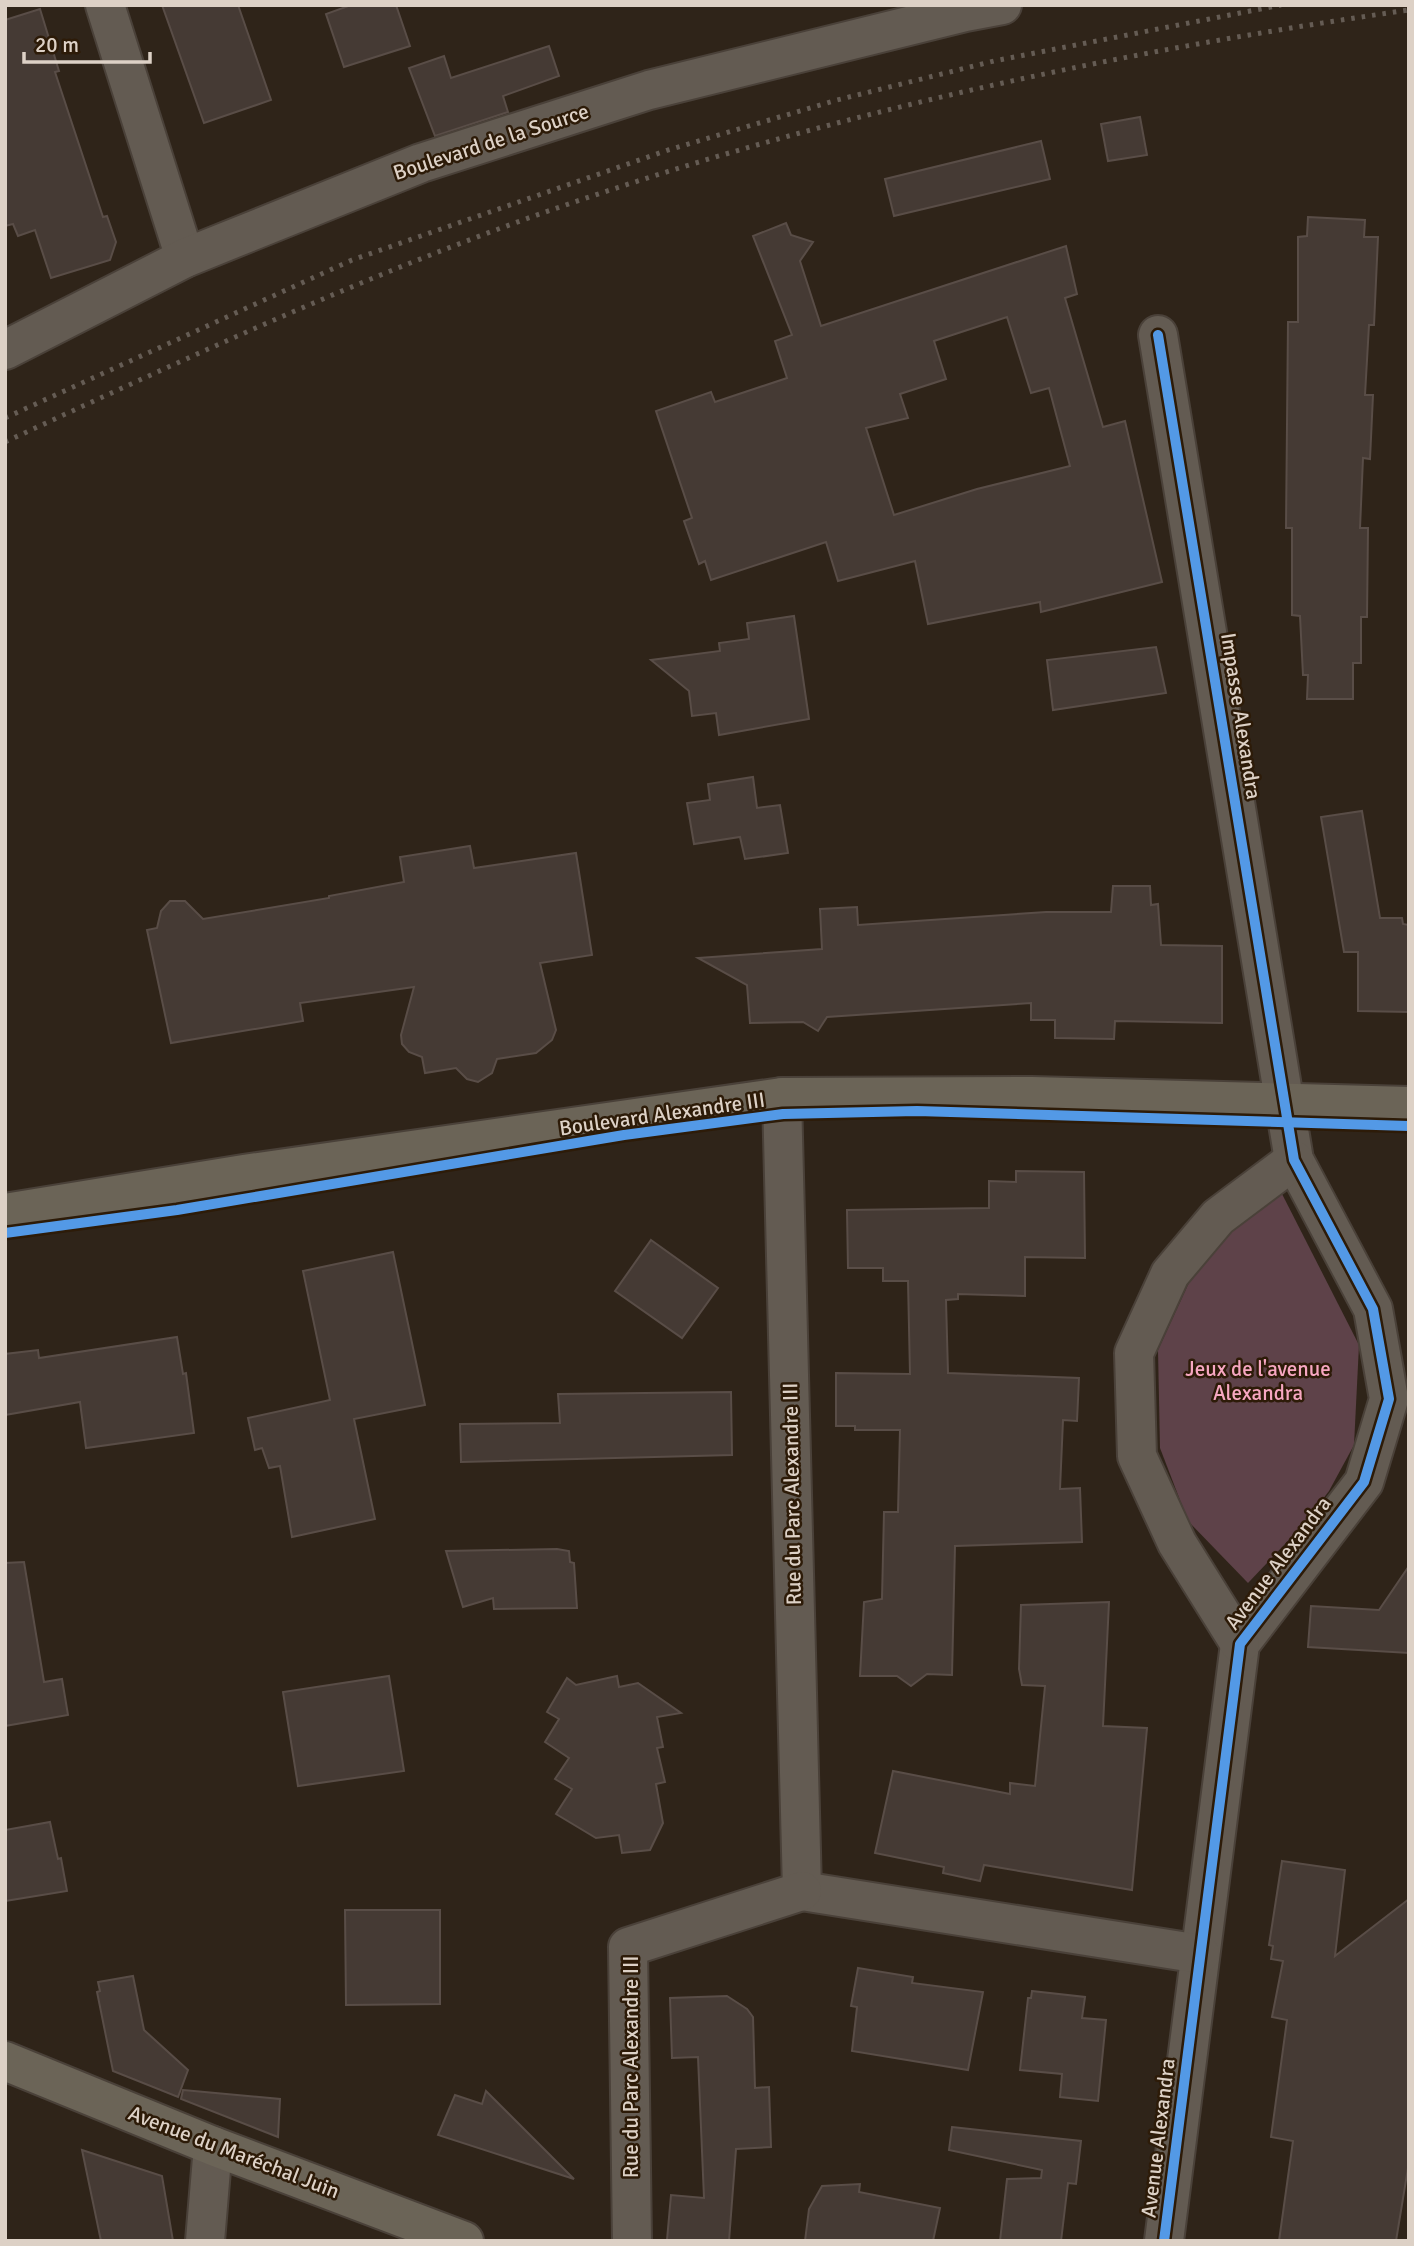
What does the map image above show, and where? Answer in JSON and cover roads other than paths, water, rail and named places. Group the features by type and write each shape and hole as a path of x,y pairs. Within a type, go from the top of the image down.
{"main road":[{"name":"Boulevard Alexandre III","path":"5,1213 244,1174 782,1097 1032,1096 1409,1106"},
{"name":"Avenue du Maréchal Juin","path":"5,2061 213,2146 464,2241"}],"street":[{"path":"105,5 185,258"},
{"name":"Boulevard de la Source","path":"5,349 185,258 421,163 649,90 1002,5"},
{"name":"Impasse Alexandra","path":"1158,335 1286,1103"},
{"name":"Rue du Parc Alexandre III","path":"782,1097 802,1891"},
{"name":"Avenue Alexandra","path":"1164,2241 1240,1644 1364,1482 1389,1399 1373,1309 1294,1160 1286,1103"},
{"name":"Avenue Alexandra","path":"1240,1644 1177,1543 1137,1456 1134,1353 1170,1274 1218,1217 1294,1160"},
{"name":"Rue du Parc Alexandre III","path":"632,2241 628,1947 802,1891 1200,1954"},
{"path":"205,2241 213,2146"}],"railway":[{"path":"5,418 352,260 668,150 837,100 994,61 1281,5"},
{"path":"5,442 197,354 391,271 523,220 631,183 740,150 961,92 1184,46 1409,10"}],"park label":[{"name":"Jeux de l'avenue Alexandra","path":"1258,1381"}]}
